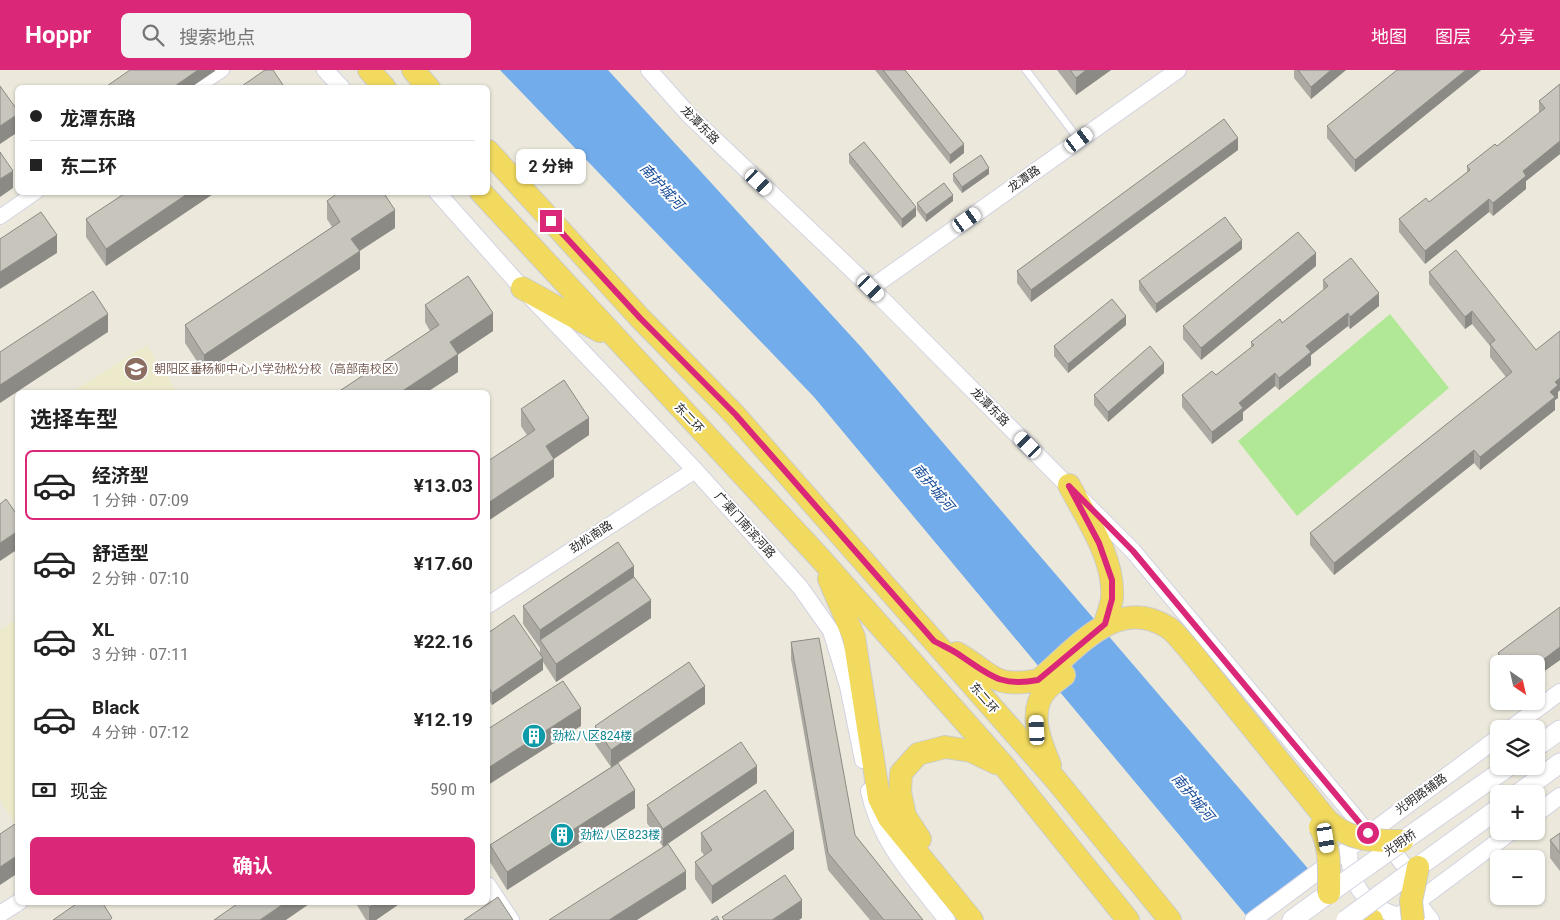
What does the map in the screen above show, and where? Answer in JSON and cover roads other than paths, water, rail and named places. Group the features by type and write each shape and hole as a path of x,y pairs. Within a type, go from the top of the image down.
{"highway":[{"path":"369,70 382,85"},
{"path":"413,70 426,85"},
{"name":"东二环","path":"490,153 640,318 736,415 1056,780 1170,920"},
{"name":"东二环","path":"484,195 616,340 820,558 1005,767 1128,920"},
{"path":"522,288 616,340"},
{"path":"1069,486 1099,543 1112,580 1112,599 1108,630"},
{"path":"820,558 854,637 879,798 889,818 972,920"},
{"path":"1056,780 1037,730 1036,715 1042,685 1108,630 1137,631 1154,636 1171,648 1324,823 1366,841 1402,841"},
{"path":"934,641 960,655 998,680 1011,683 1042,685"},
{"path":"984,920 921,842 905,816 900,792 901,773 918,754 945,747 971,751 1005,767"},
{"path":"1324,823 1329,855 1329,892"},
{"path":"1405,914 1411,901 1418,867"},
{"path":"1353,920 1363,918 1372,920"}],"main road":[{"path":"1545,741 1560,730"},
{"path":"1530,785 1560,763"},
{"name":"光明桥","path":"1292,920 1496,775"},
{"path":"1346,920 1490,815"}],"street":[{"path":"200,85 222,70"},
{"path":"325,70 339,85"},
{"name":"龙潭东路","path":"648,70 689,116 871,288 1133,551 1368,833 1383,838 1406,868 1417,887 1405,914"},
{"name":"龙潭路","path":"871,288 1178,70"},
{"path":"0,217 32,195"},
{"name":"广渠门南滨河路","path":"440,195 522,288 695,470 800,587 830,631 848,686 874,816 896,855 947,920"},
{"name":"劲松南路","path":"490,604 695,470"},
{"path":"1522,720 1560,692"},
{"name":"光明路辅路","path":"1253,920 1490,744"},
{"path":"1545,807 1560,796"},
{"path":"1405,914 1500,840"},
{"path":"1349,848 1348,866 1361,894 1380,910 1431,920"},
{"path":"490,887 512,920"},
{"path":"0,914 15,905"}],"lane":[{"path":"1026,70 1079,140"}],"water":[{"name":"南护城河","path":"500,70 608,70 861,347 1352,920 1250,920 814,397"}],"place":[{"name":"朝阳区垂杨柳中心小学劲松分校（高部南校区）","path":"136,369"},
{"name":"劲松八区824楼","path":"534,736"},
{"name":"劲松八区823楼","path":"562,835"}]}
